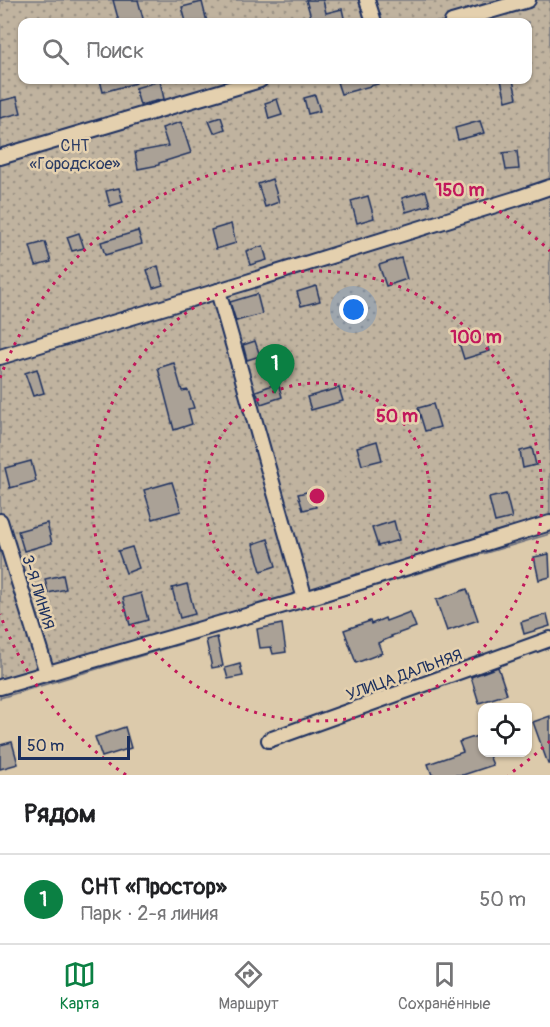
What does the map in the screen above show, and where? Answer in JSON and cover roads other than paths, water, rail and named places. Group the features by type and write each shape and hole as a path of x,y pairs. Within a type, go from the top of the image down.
{"street":[{"path":"367,0 373,18"},
{"path":"466,18 528,0"},
{"path":"0,158 247,84"},
{"path":"0,357 550,187"},
{"path":"218,291 305,599"},
{"name":"3-Я ЛИНИЯ","path":"0,521 47,673"},
{"path":"0,687 305,599 550,523"},
{"name":"УЛИЦА ДАЛЬНЯЯ","path":"269,740 550,639"}],"place":[{"name":"СНТ «Простор»","path":"275,394"}],"park label":[{"name":"СНТ «Городское»","path":"75,154"}]}
